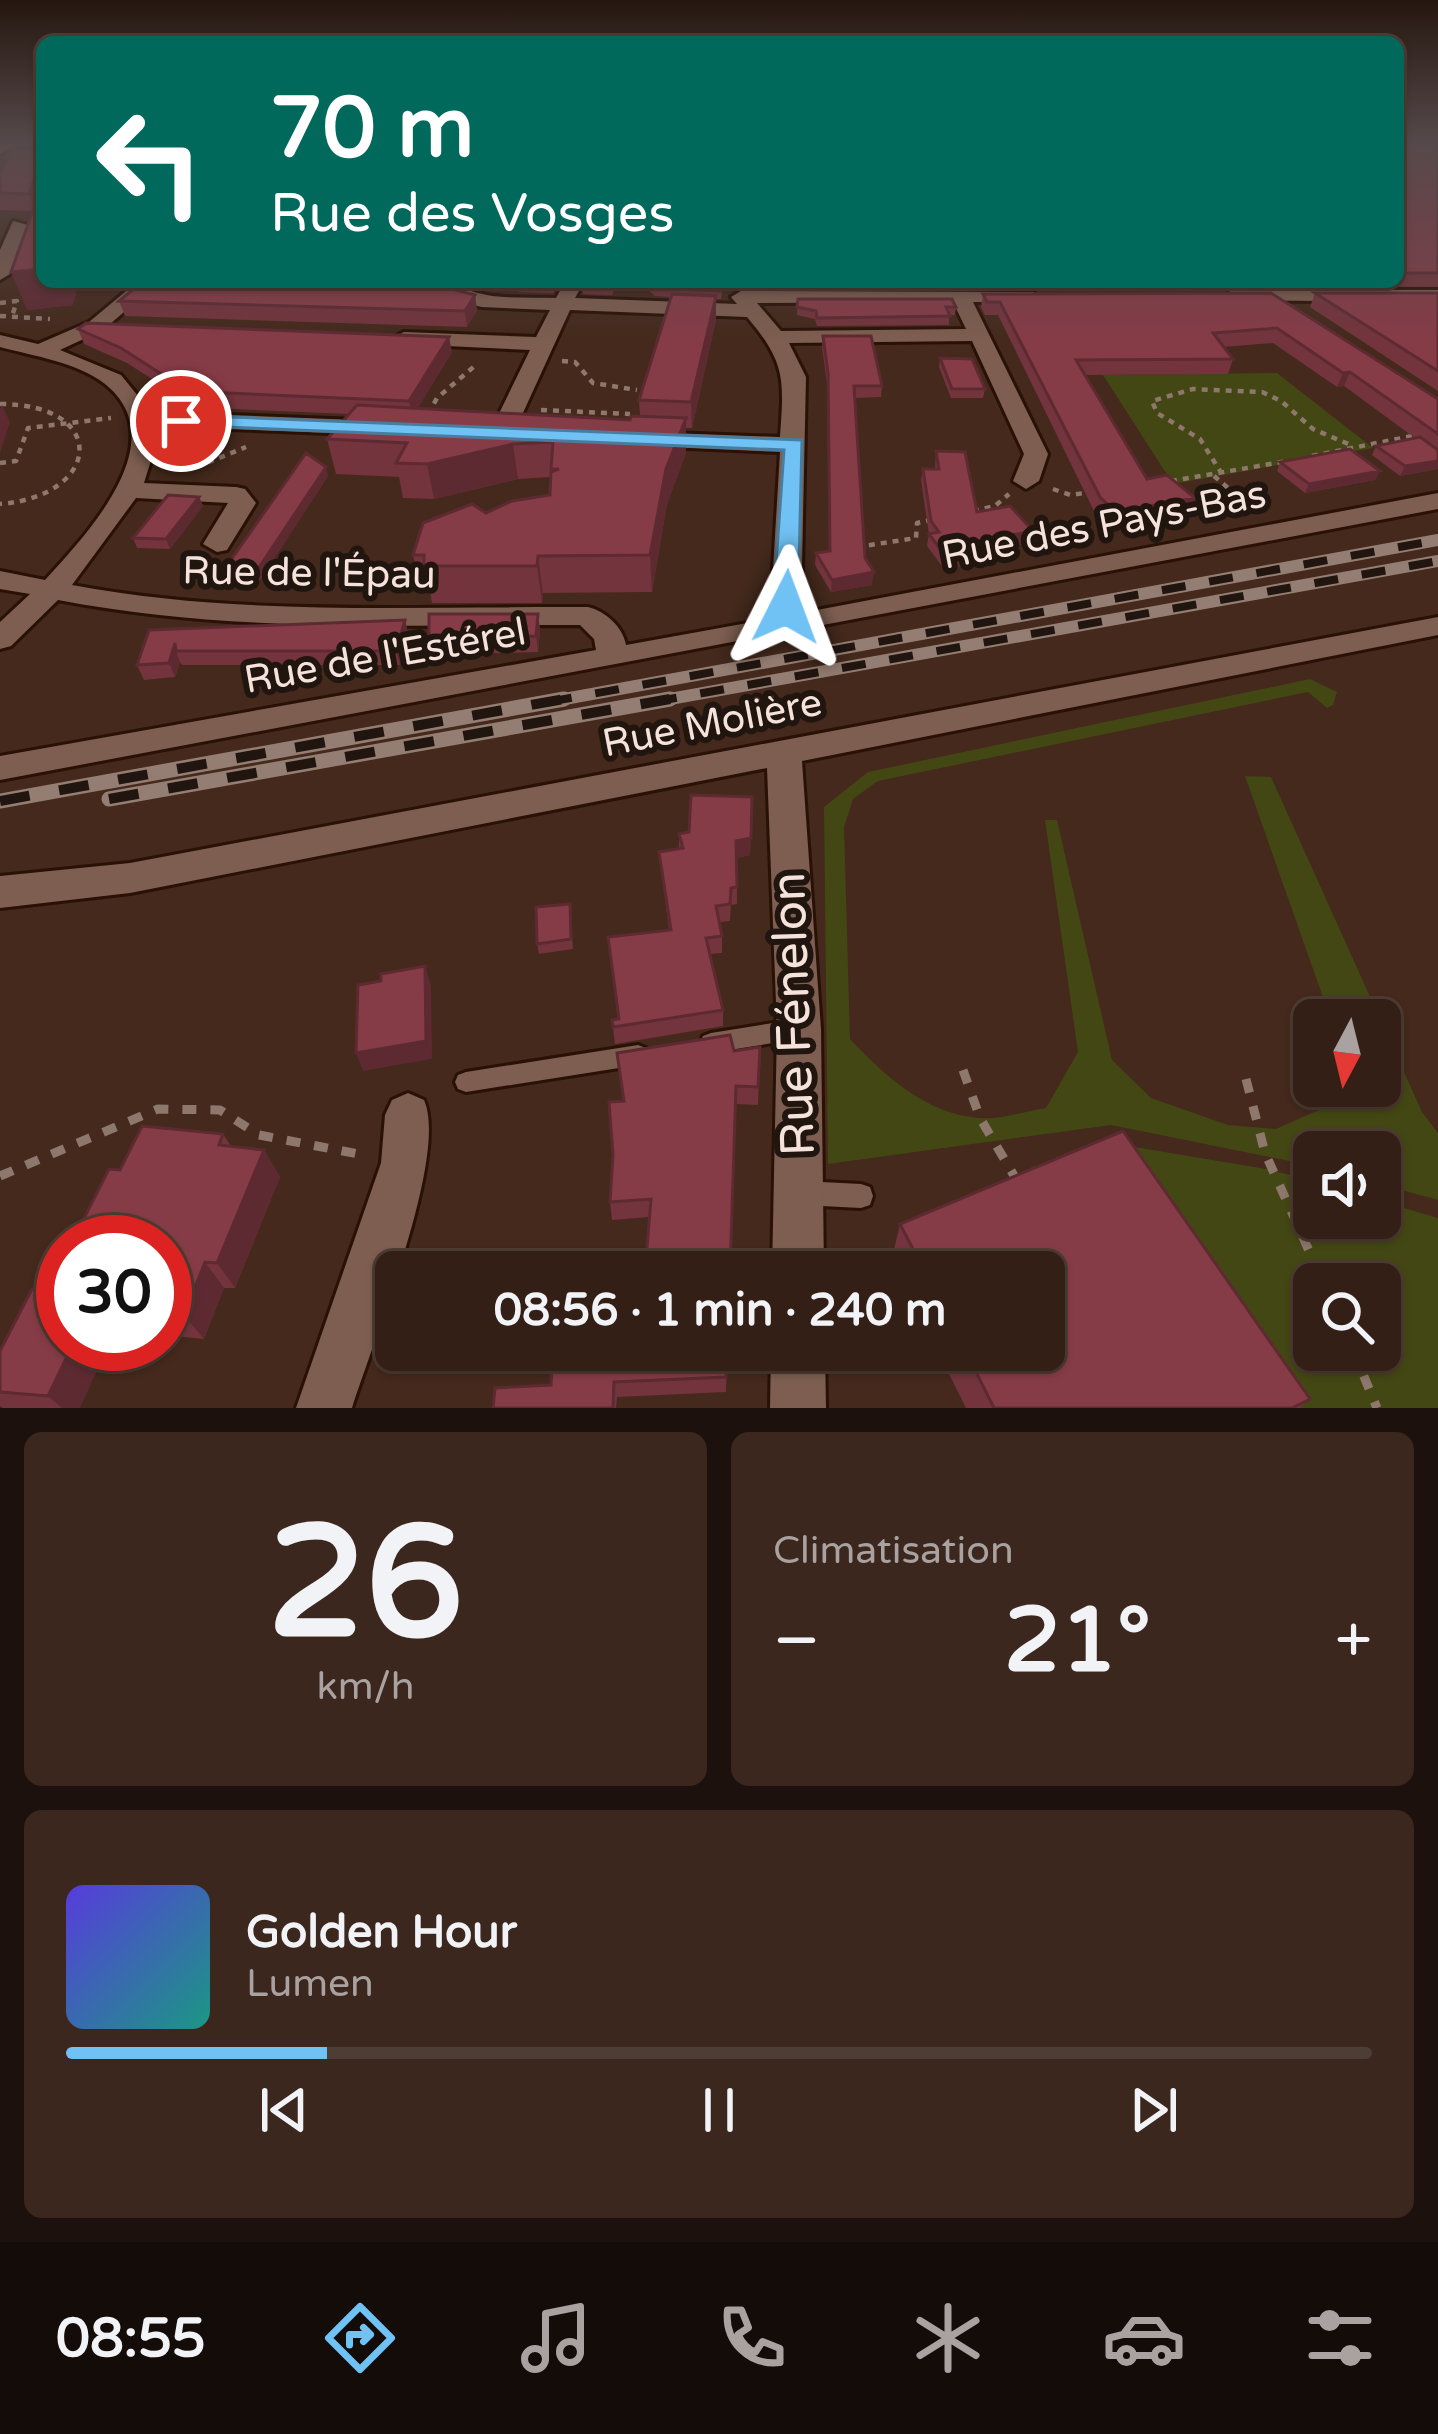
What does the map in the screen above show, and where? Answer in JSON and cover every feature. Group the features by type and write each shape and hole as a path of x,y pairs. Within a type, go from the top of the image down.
{"street":[{"path":"0,274 6,224 2,216 36,213"},
{"path":"6,224 36,223"},
{"path":"40,351 96,326 142,288"},
{"path":"402,290 462,293 482,301 568,293 1052,296"},
{"path":"499,425 568,293"},
{"path":"960,296 1036,454 1027,481"},
{"path":"1217,296 1438,296"},
{"path":"1272,296 1301,315"},
{"path":"740,297 776,337 795,377 785,626"},
{"path":"96,326 140,328"},
{"path":"0,640 51,592 129,490 147,446 142,416 115,381 40,351 6,328"},
{"path":"776,337 976,335"},
{"path":"375,337 544,344"},
{"path":"142,416 422,430"},
{"path":"499,425 562,423"},
{"path":"626,426 794,445"},
{"path":"129,490 236,494 243,503 217,544"},
{"name":"Rue des Pays-Bas","path":"785,626 1438,501"},
{"path":"0,580 51,592"},
{"name":"Rue de l'Épau","path":"51,592 232,616 589,616 609,637 614,657"},
{"name":"Rue de l'Estérel","path":"0,768 785,626"},
{"name":"Rue Molière","path":"0,892 130,878 1438,626"},
{"name":"Rue Fénelon","path":"784,755 799,1029 798,1251"},
{"path":"324,1408 406,1139"},
{"path":"798,1371 798,1408"}],"lane":[{"path":"466,1082 799,1029"},
{"path":"799,1193 861,1196"}],"path":[{"path":"0,303 17,301 6,328"},
{"path":"422,430 437,398 473,369 492,341"},
{"path":"1278,531 1218,475 1200,439 1157,413 1152,401 1160,394 1258,392 1274,396 1318,433 1356,447"},
{"path":"0,404 26,400 65,413 73,424 77,460 68,484 41,501 0,504"},
{"path":"0,463 16,461 28,428 142,416"},
{"path":"129,490 168,480 293,425"},
{"path":"499,425 626,426"},
{"path":"1311,456 1418,435"},
{"path":"1153,484 1289,461"},
{"path":"956,514 995,506 1027,481 1070,495 1112,489"},
{"path":"852,548 916,538 917,523 937,519"},
{"path":"963,1070 980,1118 1020,1184"},
{"path":"1246,1079 1265,1153 1315,1263"},
{"path":"2,1177 158,1109 220,1110 259,1135 406,1139"},
{"path":"1362,1371 1377,1408"}],"green space":[{"path":"1277,373 1373,448 1173,484 1103,375"},
{"path":"1310,679 1337,692 1327,708 1308,692 878,781 853,799 844,827 850,1039 892,1079 941,1109 987,1118 1046,1108 1078,1052 1045,820 1057,820 1112,1060 1151,1098 1228,1125 1276,1129 1323,1107 1401,1107 1401,1065 1422,1112 1438,1133 1438,1200 1401,1190 1401,1131 1293,1131 1293,1162 1111,1125 828,1164 824,807 868,772"},
{"path":"1245,776 1271,777 1371,999 1324,999"},
{"path":"1111,1143 1293,1176 1293,1239 1401,1239 1401,1207 1438,1218 1438,1408 1266,1408 1048,1192 1031,1167"}],"building":[{"path":"33,211 36,211 36,270 11,272"},
{"path":"1404,211 1438,211 1438,273 1404,273"},
{"path":"135,288 448,288 475,295 465,311 119,301"},
{"path":"655,288 722,288 721,291"},
{"path":"1271,293 1438,399 1438,434 1277,328 1213,333 1233,359 1076,360 1147,479 1167,475 1195,498 1116,512 1100,497 1000,302 987,302 983,294"},
{"path":"1315,293 1438,293 1438,371"},
{"path":"672,294 716,296 691,402 639,400"},
{"path":"798,299 952,299 956,307 946,307 950,316 817,318 816,311 797,307"},
{"path":"86,323 449,337 409,401 205,392 213,384 174,382 121,348 78,329"},
{"path":"823,336 871,336 882,386 854,386 865,558 874,572 832,580 816,553 830,551 828,373"},
{"path":"940,358 972,359 985,389 952,389"},
{"path":"357,405 630,420 631,416 686,418 666,469 650,555 538,556 537,566 424,566 424,555 413,555 423,523 472,504 486,513 512,501 550,495 551,472 559,469 551,469 553,442 513,444 427,464 396,463 407,443 327,439"},
{"path":"1420,437 1438,450 1438,461 1405,466 1376,446"},
{"path":"1350,449 1380,471 1309,484 1280,462"},
{"path":"936,451 965,452 977,512 1010,506 1033,531 969,543 971,552 946,557 929,534 939,532 931,521 923,469 939,469"},
{"path":"306,453 326,467 252,578 219,577"},
{"path":"168,495 199,497 166,539 133,538"},
{"path":"429,614 538,614 536,636 429,639"},
{"path":"405,620 396,651 176,651 175,643 169,663 137,665 149,630"},
{"path":"691,795 752,797 751,838 736,841 737,887 731,888 730,904 716,906 722,936 706,938 723,1010 613,1027 612,1020 619,1019 608,937 671,930 659,852 683,848 679,834 689,832"},
{"path":"570,904 571,939 537,944 536,907"},
{"path":"425,966 426,1041 356,1053 358,985 381,981 381,974"},
{"path":"730,1035 734,1051 760,1047 758,1087 736,1086 731,1251 647,1251 651,1199 610,1202 609,1102 624,1101 617,1053"},
{"path":"142,1126 223,1134 219,1145 264,1150 217,1263 205,1262 192,1295 192,1215 86,1215 109,1169 120,1170"},
{"path":"1123,1131 1310,1399 1292,1408 994,1408 976,1371 1065,1371 1065,1251 914,1251 900,1224"},
{"path":"36,1289 36,1371 60,1371 48,1396 0,1392 0,1351"},
{"path":"552,1371 726,1371 726,1377 614,1382 613,1408 493,1408 495,1388 551,1385"}],"railway":[{"path":"548,702 1438,540"},
{"path":"653,702 1438,561"},
{"path":"0,801 564,699"},
{"path":"109,799 670,699"}],"route":[{"path":"181,421 794,445 786,607"}]}
